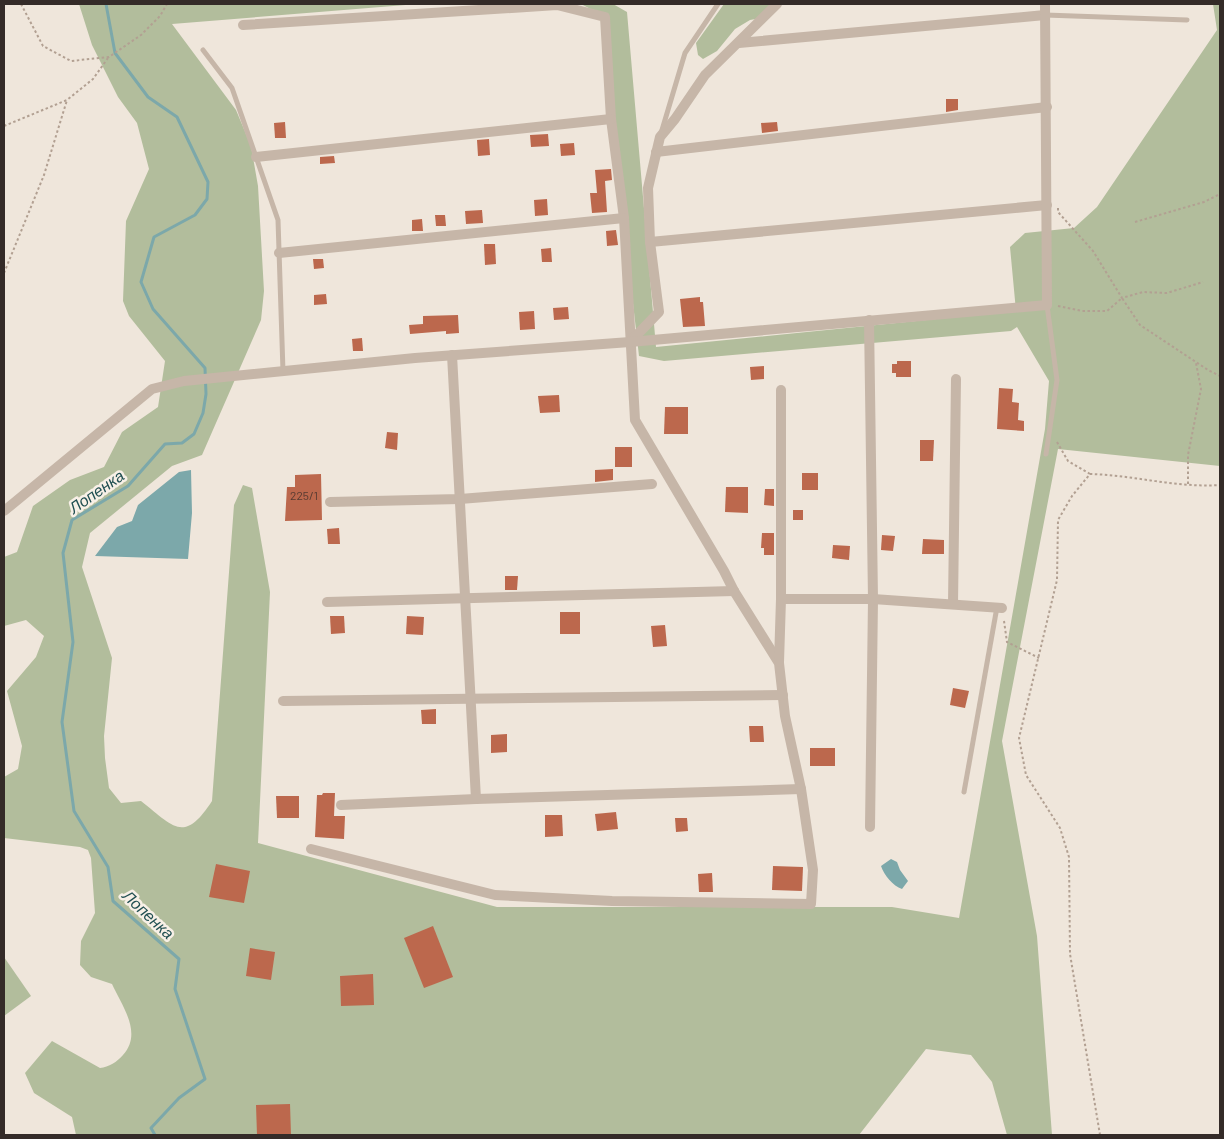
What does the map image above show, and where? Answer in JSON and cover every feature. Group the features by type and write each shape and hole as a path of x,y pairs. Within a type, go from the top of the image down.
{"street":[{"path":"630,342 659,312 650,242 648,188 660,137 675,119 705,75 777,4"},
{"path":"4,511 152,389 184,381 452,355 630,342 1047,305 1045,4"},
{"path":"243,25 557,5 605,17 611,119 624,218 635,420 734,591 779,663"},
{"path":"738,43 1045,15"},
{"path":"656,152 1047,107"},
{"path":"256,157 611,119"},
{"path":"650,242 1047,206"},
{"path":"279,253 624,218"},
{"path":"869,320 873,599 870,827"},
{"path":"452,355 476,799"},
{"path":"953,604 956,380"},
{"path":"311,849 495,894 612,901 811,904 813,870 801,789 785,716 779,663 781,599 781,390"},
{"path":"330,502 460,499 652,484"},
{"path":"328,602 465,600 734,591"},
{"path":"781,599 873,599 999,607"},
{"path":"283,701 783,695"},
{"path":"340,805 801,789"}],"lane":[{"path":"660,137 685,53 718,4"},
{"path":"1045,15 1187,20"},
{"path":"202,50 232,88 278,220 283,371"},
{"path":"1046,454 1057,380 1047,305"},
{"path":"964,792 999,607"}],"path":[{"path":"21,4 43,46 71,61 109,57"},
{"path":"4,126 67,100 93,80 109,57 141,35 160,16 167,4"},
{"path":"4,273 44,175 67,100"},
{"path":"1135,222 1204,202 1220,194"},
{"path":"1058,203 1058,212 1093,251 1140,325 1196,363 1220,376"},
{"path":"1047,305 1082,311 1107,311 1122,298 1143,292 1168,293 1203,282"},
{"path":"1188,484 1188,455 1201,389 1196,363"},
{"path":"1050,429 1068,461 1090,474 1116,474 1162,483 1220,485"},
{"path":"1090,474 1072,496 1058,520 1057,580 1019,738 1026,775 1060,828 1069,857 1070,954 1100,1135"},
{"path":"999,607 1007,642 1039,658"}],"green space":[{"path":"79,4 418,4 172,24 236,110 251,146 258,186 264,291 261,320 202,455 172,466 90,533 82,567 112,658 104,736 105,758 109,788 121,803 141,801 171,824 178,827 186,827 194,823 212,801 234,505 243,485 252,488 270,592 258,843 497,907 892,907 959,918 1045,429 1049,381 1017,327 1011,331 664,361 639,356 600,14 581,4 613,4 627,12 656,347 1016,311 1010,247 1025,233 1074,228 1097,207 1217,30 1213,4 1220,4 1220,466 1058,449 1002,741 1037,936 1052,1135 1007,1135 992,1082 971,1055 926,1049 859,1135 76,1135 72,1117 34,1093 25,1073 52,1041 100,1068 107,1067 118,1060 129,1047 131,1029 129,1019 112,984 91,977 80,965 81,941 95,913 91,858 88,850 80,847 4,838 4,777 18,769 22,746 7,691 36,657 44,636 26,620 4,626 4,557 17,552 33,506 70,480 104,467 122,432 158,407 165,361 129,316 123,301 126,221 149,169 137,123 118,97 92,45"},
{"path":"724,4 780,4 761,18 750,20 735,29 717,51 703,59 698,55 696,43"},
{"path":"4,957 31,996 4,1016"}],"water":[{"path":"191,470 192,513 188,559 95,556 117,527 132,521 138,505 179,472"},
{"path":"891,859 897,862 908,881 902,889 889,880 881,866"}],"building":[{"path":"946,99 958,99 958,110 946,112"},
{"path":"285,122 286,138 275,138 274,123"},
{"path":"777,122 778,131 762,133 761,123"},
{"path":"548,134 549,146 531,147 530,135"},
{"path":"489,139 490,155 478,156 477,140"},
{"path":"574,143 575,155 561,156 560,144"},
{"path":"334,156 335,163 320,164 320,157"},
{"path":"611,169 612,180 605,181 607,212 592,213 590,193 597,193 595,170"},
{"path":"547,199 548,215 535,216 534,200"},
{"path":"482,210 483,223 466,224 465,211"},
{"path":"435,215 445,215 446,226 436,226"},
{"path":"422,219 423,231 412,231 412,220"},
{"path":"616,230 618,245 607,246 606,231"},
{"path":"484,244 495,244 496,264 485,265"},
{"path":"551,248 552,262 542,262 541,249"},
{"path":"313,259 323,259 324,268 314,269"},
{"path":"326,294 327,304 314,305 314,295"},
{"path":"700,297 700,302 703,302 705,326 683,327 680,299"},
{"path":"568,307 569,319 554,320 553,308"},
{"path":"534,311 535,329 520,330 519,312"},
{"path":"458,315 459,333 446,334 446,331 410,334 409,325 423,324 423,316"},
{"path":"362,338 363,351 353,351 352,339"},
{"path":"897,361 911,361 911,377 896,377 896,373 892,373 892,364 897,364"},
{"path":"764,366 764,379 751,380 750,367"},
{"path":"999,388 1013,389 1012,402 1019,403 1018,420 1024,421 1024,431 997,429"},
{"path":"559,395 560,412 540,413 538,396"},
{"path":"665,407 688,407 688,434 664,434"},
{"path":"387,432 398,433 397,450 385,448"},
{"path":"920,440 934,440 933,461 920,461"},
{"path":"615,447 632,447 632,467 615,467"},
{"path":"613,469 613,480 595,482 595,470"},
{"path":"802,473 818,473 818,490 802,490"},
{"path":"321,474 322,520 285,521 287,487 295,487 295,475"},
{"path":"726,487 748,487 748,513 725,512"},
{"path":"765,489 774,489 774,506 764,505"},
{"path":"793,510 803,510 803,520 793,520"},
{"path":"339,528 340,544 328,544 327,529"},
{"path":"762,533 774,533 774,555 764,555 764,548 761,548"},
{"path":"882,535 895,536 893,551 881,550"},
{"path":"923,539 944,540 944,554 922,554"},
{"path":"833,545 850,546 849,560 832,558"},
{"path":"505,576 518,576 517,590 505,590"},
{"path":"560,612 580,612 580,634 560,634"},
{"path":"330,616 344,616 345,633 331,634"},
{"path":"407,616 424,617 423,635 406,634"},
{"path":"665,625 667,646 653,647 651,626"},
{"path":"953,688 969,691 965,708 950,705"},
{"path":"436,709 436,724 422,724 421,710"},
{"path":"749,726 763,726 764,742 750,742"},
{"path":"507,734 507,752 491,753 491,735"},
{"path":"810,748 835,748 835,766 810,766"},
{"path":"323,793 335,793 334,816 345,816 344,839 315,837 317,795 322,795"},
{"path":"276,796 299,796 299,818 277,818"},
{"path":"616,812 618,829 597,831 595,814"},
{"path":"545,815 562,815 563,836 545,837"},
{"path":"675,818 687,818 688,831 676,832"},
{"path":"216,864 250,871 244,903 209,897"},
{"path":"773,866 803,867 802,891 772,890"},
{"path":"712,873 713,892 699,892 698,874"},
{"path":"433,926 453,977 424,988 404,938"},
{"path":"250,948 275,952 271,980 246,976"},
{"path":"373,974 374,1005 341,1006 340,976"},
{"path":"290,1104 291,1135 257,1135 256,1105"}],"waterway":[{"name":"Лопенка","path":"106,4 115,53 148,97 177,117 208,182 207,199 195,215 154,237 141,282 153,309 205,368 206,394 203,413 194,434 182,443 165,444 128,486 72,520 63,553 73,642 62,722 74,811 108,867 113,901 179,959 175,989 205,1079 179,1098 151,1128 155,1135"}]}
